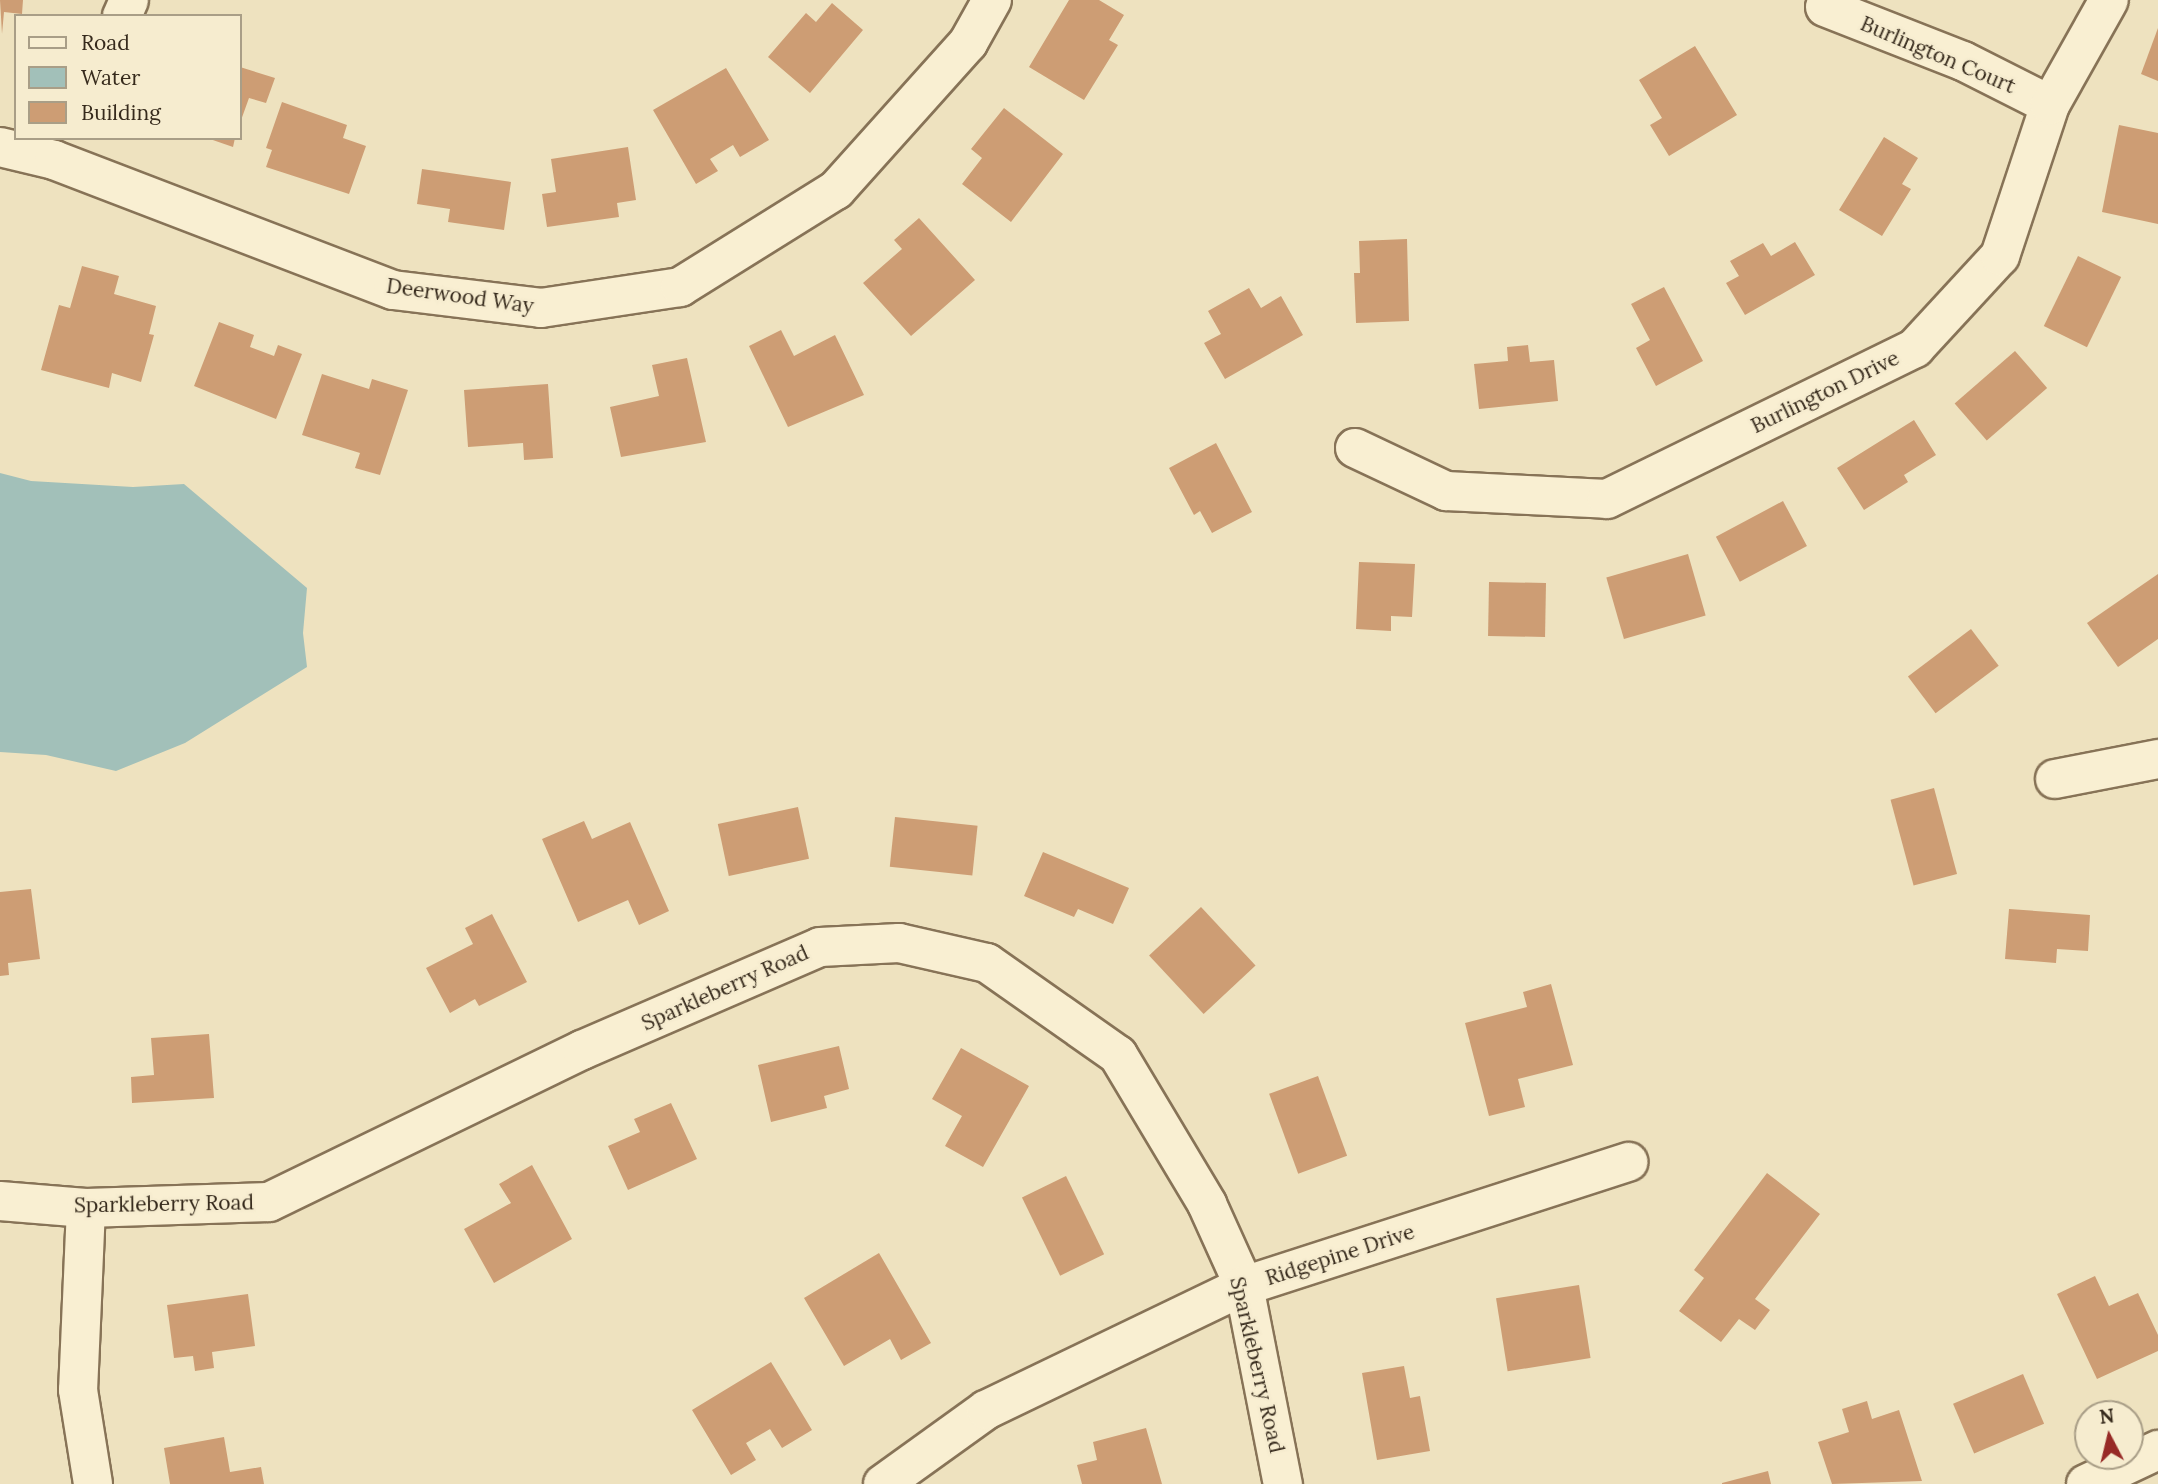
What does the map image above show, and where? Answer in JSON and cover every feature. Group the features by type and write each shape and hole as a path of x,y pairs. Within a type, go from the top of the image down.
{"street":[{"name":"Deerwood Way","path":"0,147 59,149 393,290 541,308 680,286 836,190 968,43 992,0"},
{"name":"Burlington Drive","path":"1355,448 1446,491 1607,499 1916,348 2000,256 2050,105 2109,0"},
{"name":"Burlington Court","path":"1825,7 1963,61 2050,105"},
{"path":"2055,779 2158,759"},
{"name":"Sparkleberry Road","path":"0,1201 86,1208 269,1202 582,1050 820,947 899,943 987,962 1118,1055 1207,1203 1244,1286 1283,1484"},
{"name":"Ridgepine Drive","path":"883,1484 986,1410 1244,1286 1629,1162"},
{"path":"86,1208 78,1390 93,1484"},
{"path":"2086,1484 2158,1450"}],"water":[{"path":"0,473 31,481 133,487 184,484 307,588 303,633 307,667 185,743 116,771 46,755 0,752"}],"building":[{"path":"0,0 23,0 22,14 4,12 2,34"},
{"path":"1069,0 1099,0 1124,15 1109,40 1118,45 1084,100 1029,67"},
{"path":"832,3 863,30 810,93 768,57 806,13 816,22"},
{"path":"2158,28 2158,81 2141,74"},
{"path":"1695,46 1737,115 1669,156 1650,125 1662,118 1639,80"},
{"path":"242,68 275,78 266,103 249,98 242,117"},
{"path":"726,68 769,140 740,157 733,145 710,159 718,171 696,184 653,110"},
{"path":"282,102 347,125 343,138 366,146 349,194 266,167 272,150 266,148"},
{"path":"1004,108 1063,154 1011,222 962,184 982,158 971,149"},
{"path":"2119,125 2158,133 2158,224 2102,212"},
{"path":"1884,137 1918,158 1902,184 1911,189 1882,236 1839,210"},
{"path":"213,140 235,140 233,147"},
{"path":"628,147 636,200 617,203 619,217 547,227 542,194 556,192 551,159"},
{"path":"422,169 511,182 504,230 448,222 450,209 417,204"},
{"path":"919,218 975,280 911,336 863,283 902,249 894,240"},
{"path":"1407,239 1409,321 1356,323 1354,273 1360,273 1359,241"},
{"path":"1795,242 1815,275 1745,315 1726,283 1739,276 1730,261 1763,243 1771,256"},
{"path":"2078,256 2121,277 2087,347 2044,326"},
{"path":"82,266 119,276 114,294 156,306 149,334 154,335 141,382 112,373 109,388 41,370 59,305 70,308"},
{"path":"1664,287 1703,361 1656,386 1636,348 1650,340 1631,304"},
{"path":"1249,288 1261,308 1281,296 1303,335 1225,379 1204,343 1221,334 1208,311"},
{"path":"219,322 254,335 250,347 274,356 278,345 302,354 276,419 194,386"},
{"path":"781,330 794,356 835,335 864,395 788,427 749,346"},
{"path":"1528,345 1530,362 1554,360 1558,401 1479,409 1474,364 1508,361 1507,347"},
{"path":"2015,351 2047,388 1987,440 1955,403"},
{"path":"687,358 706,442 621,457 610,407 659,396 652,365"},
{"path":"322,374 369,389 372,379 408,390 380,475 355,468 360,453 302,435"},
{"path":"548,384 553,458 524,460 523,443 468,447 464,390"},
{"path":"1914,420 1936,455 1904,475 1908,482 1864,510 1837,468"},
{"path":"1216,443 1252,512 1212,533 1200,511 1194,515 1169,468"},
{"path":"1783,501 1807,546 1740,582 1716,537"},
{"path":"1688,554 1706,616 1624,639 1606,577"},
{"path":"1359,562 1415,564 1412,617 1391,616 1391,631 1356,629"},
{"path":"2158,574 2158,639 2118,667 2087,623"},
{"path":"1489,582 1546,583 1545,637 1488,636"},
{"path":"1971,629 1999,666 1936,713 1908,677"},
{"path":"1934,788 1957,874 1914,886 1891,800"},
{"path":"798,807 809,859 729,876 718,824"},
{"path":"895,817 978,826 972,875 890,867"},
{"path":"584,821 592,839 630,822 669,911 639,925 628,900 578,922 542,839"},
{"path":"1043,852 1129,888 1113,924 1078,909 1074,917 1024,896"},
{"path":"31,889 40,959 8,963 9,975 0,976 0,892"},
{"path":"1201,907 1256,966 1204,1014 1149,955"},
{"path":"2009,909 2090,915 2088,951 2057,949 2056,963 2005,959"},
{"path":"492,914 527,982 479,1006 475,999 450,1013 426,968 473,944 465,928"},
{"path":"1551,984 1573,1065 1518,1079 1525,1107 1489,1116 1465,1023 1527,1007 1523,992"},
{"path":"209,1034 214,1098 132,1103 131,1077 154,1075 151,1038"},
{"path":"839,1046 849,1089 824,1096 827,1108 771,1122 758,1065"},
{"path":"961,1048 1029,1086 983,1167 945,1146 962,1116 932,1099"},
{"path":"1318,1076 1347,1156 1298,1174 1269,1094"},
{"path":"671,1103 697,1159 628,1190 608,1146 640,1132 634,1119"},
{"path":"532,1165 572,1239 494,1283 464,1229 511,1203 499,1184"},
{"path":"1767,1173 1820,1214 1755,1299 1770,1310 1755,1330 1739,1319 1721,1342 1679,1311 1704,1278 1694,1270"},
{"path":"1066,1176 1104,1254 1060,1276 1022,1197"},
{"path":"879,1253 931,1343 901,1360 890,1339 844,1366 804,1298"},
{"path":"2095,1276 2109,1306 2138,1293 2158,1335 2158,1351 2097,1379 2057,1294"},
{"path":"1579,1285 1591,1358 1508,1371 1496,1298"},
{"path":"248,1294 255,1346 212,1352 214,1368 195,1371 193,1356 174,1358 167,1305"},
{"path":"771,1362 812,1430 782,1448 770,1429 746,1443 756,1460 731,1475 692,1410"},
{"path":"1404,1366 1410,1398 1420,1396 1430,1451 1377,1460 1362,1373"},
{"path":"2023,1374 2044,1424 1974,1453 1953,1404"},
{"path":"1867,1401 1872,1419 1899,1410 1922,1481 1832,1484 1818,1442 1849,1432 1842,1409"},
{"path":"1146,1428 1162,1484 1082,1484 1077,1465 1097,1460 1093,1442"},
{"path":"224,1437 230,1472 261,1467 264,1484 170,1484 164,1448"},
{"path":"1768,1471 1771,1484 1722,1484 1722,1483"}]}
